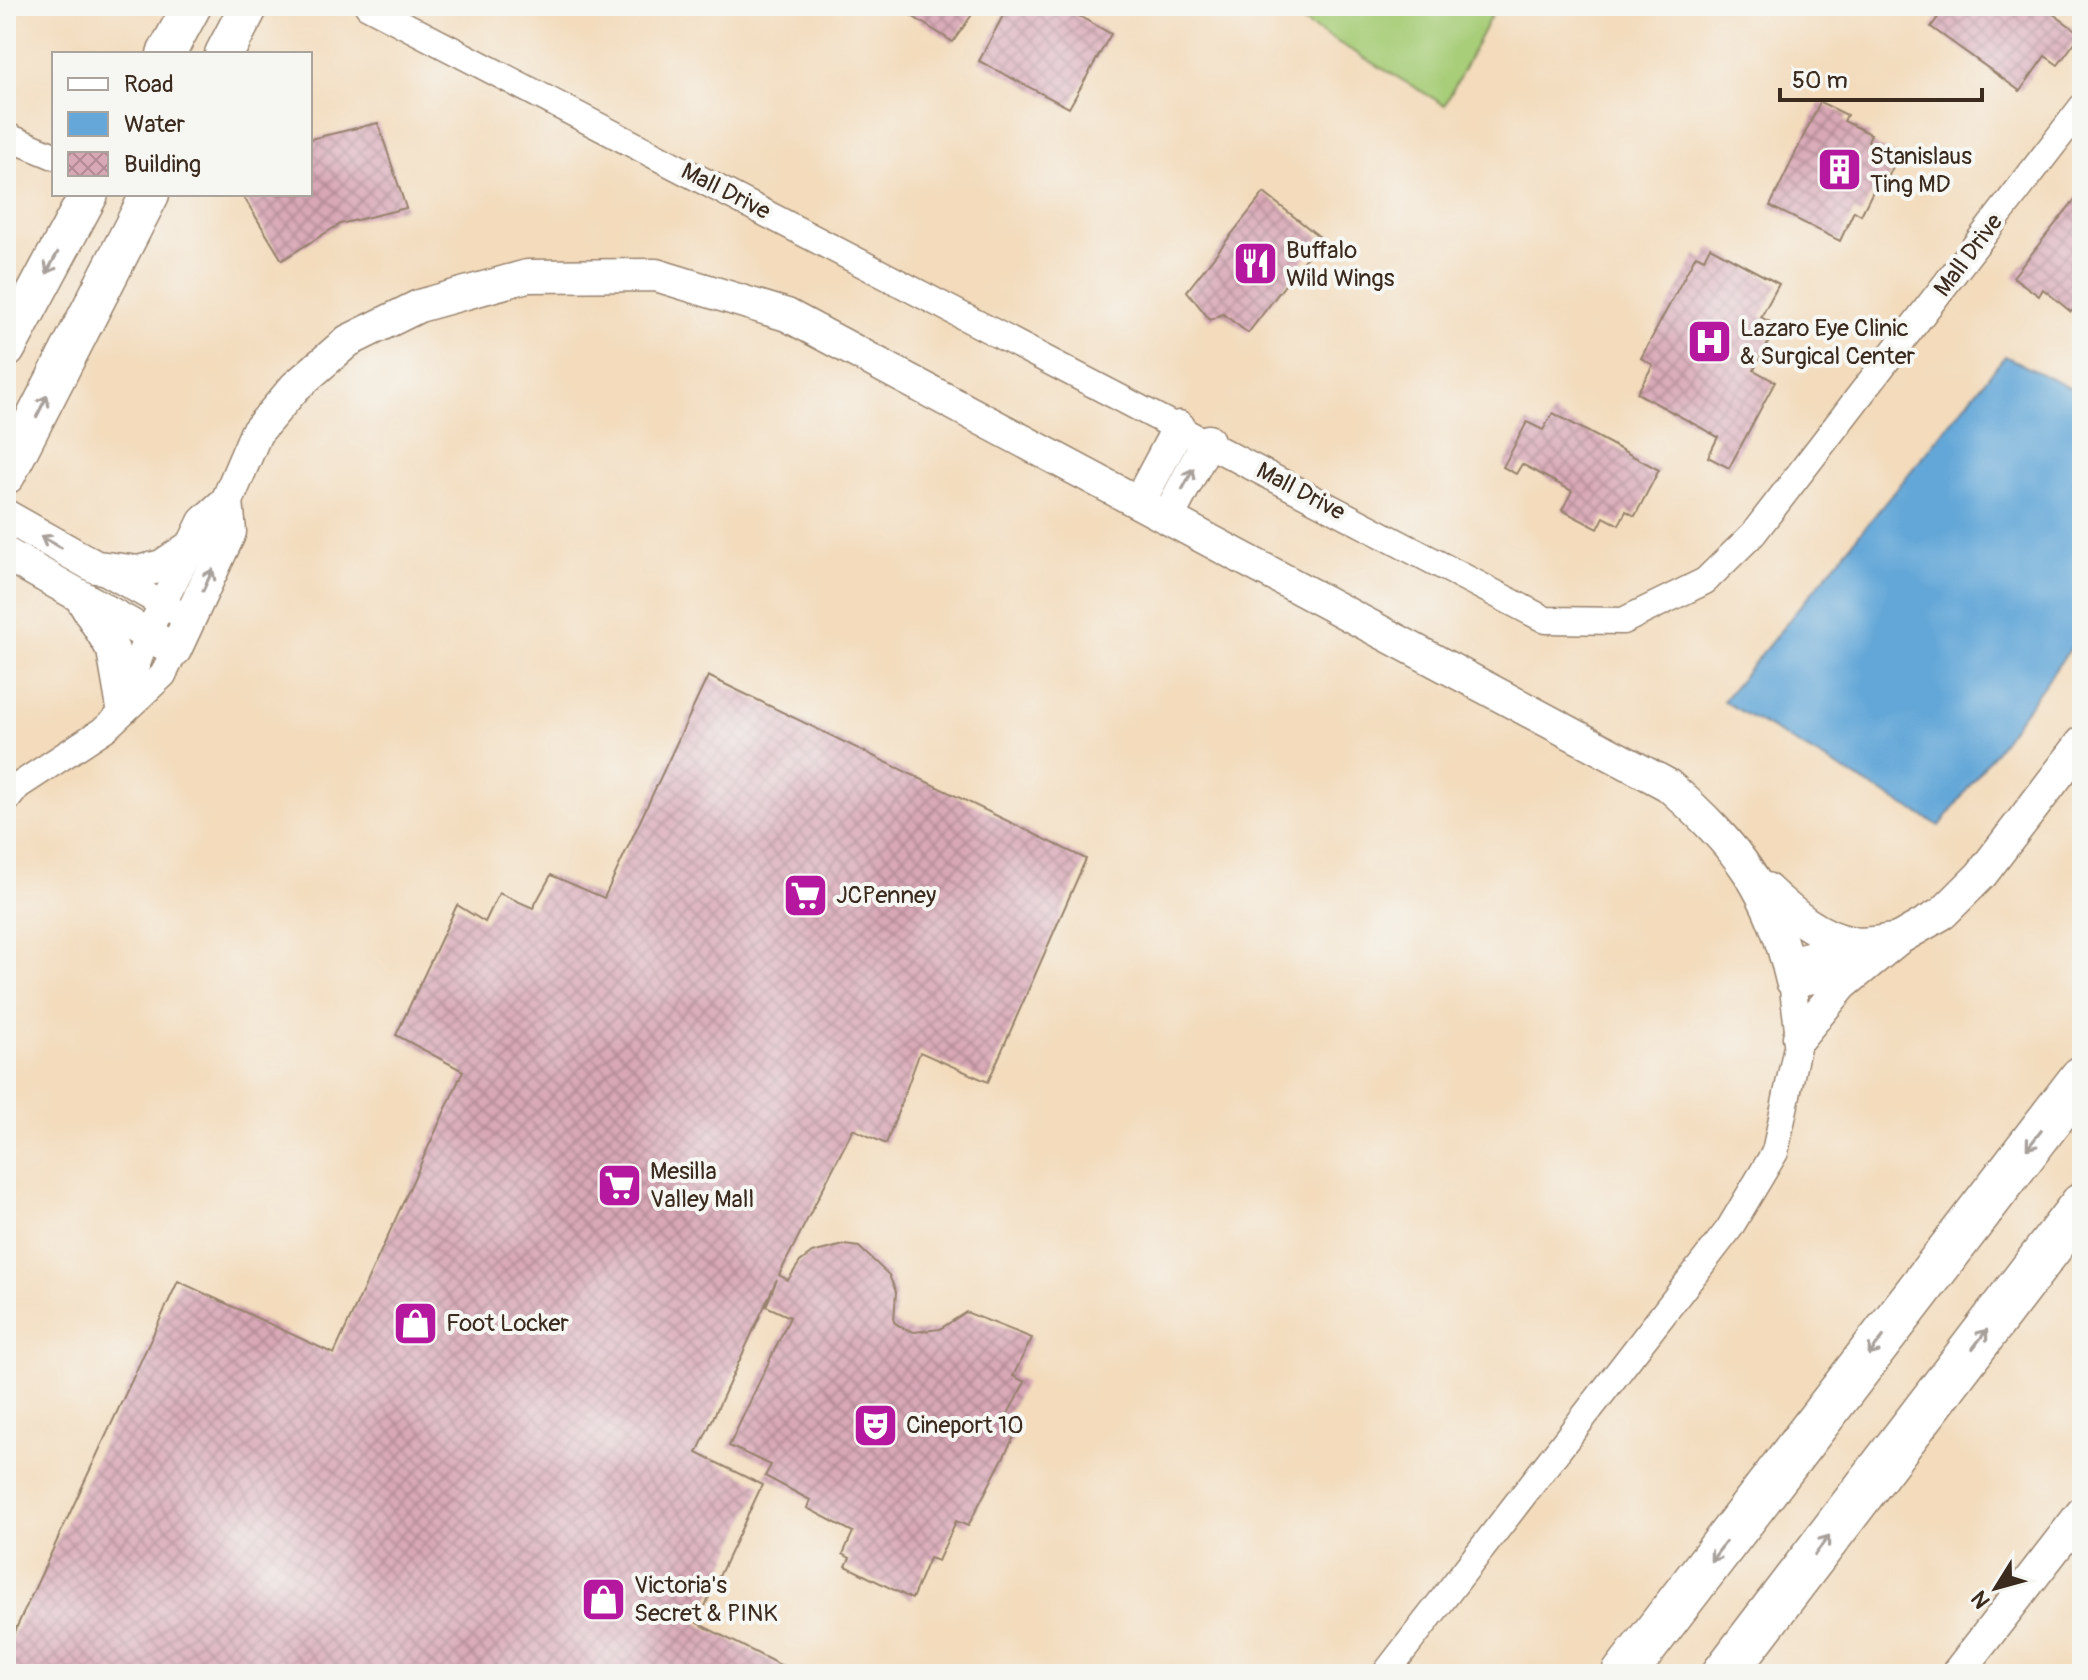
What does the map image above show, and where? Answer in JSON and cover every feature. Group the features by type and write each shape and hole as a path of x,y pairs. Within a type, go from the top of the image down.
{"highway":[{"path":"1624,1674 2082,1078"},
{"path":"1724,1674 2082,1205"}],"main road":[{"path":"167,52 192,6"},
{"path":"225,52 249,6"},
{"path":"6,349 88,196"},
{"path":"6,475 144,196"}],"street":[{"name":"Mall Drive","path":"368,6 1208,441 1546,620 1623,621 1705,581 1753,534 2082,107"},
{"path":"6,136 52,155"},
{"path":"176,612 193,545 204,522 227,501 256,433 295,387 348,341 419,306 527,276 656,275 787,315 1668,785 1715,826 1757,881 1802,922 1857,956"},
{"path":"1139,502 1179,427"},
{"path":"1168,517 1208,441"},
{"path":"6,801 18,786 106,728 123,708 176,612 230,532 227,501"},
{"path":"6,516 176,612"},
{"path":"96,567 123,572 150,570 193,545"},
{"path":"6,554 161,642"},
{"path":"79,595 113,650 123,708"},
{"path":"1790,971 1857,956 1898,939 1943,913 1981,875 2082,743"},
{"path":"1385,1674 1729,1229 1775,1152 1799,1037 1790,971 1777,923 1757,881"},
{"path":"1799,1037 1834,993 1857,956"},
{"path":"1957,1674 2082,1513"}],"green space":[{"path":"1276,6 1496,6 1445,105"}],"water":[{"path":"2005,356 2082,394 2082,633 1940,826 1723,701"}],"building":[{"path":"896,6 978,6 953,42"},
{"path":"1008,6 1061,6 1111,34 1069,108 979,61"},
{"path":"1946,6 2042,6 2081,34 2058,65 2045,56 2020,91 1931,27"},
{"name":"Stanislaus Ting MD","path":"1820,102 1847,115 1844,121 1871,134 1868,141 1898,156 1883,188 1876,185 1861,215 1854,211 1840,241 1770,206"},
{"path":"378,123 406,208 340,224 282,260 243,196 312,196 312,139"},
{"name":"Buffalo Wild Wings","path":"1264,193 1321,238 1248,333 1223,314 1210,320 1187,291"},
{"path":"2080,193 2082,316 2074,309 2071,312 2043,289 2039,296 2013,277"},
{"name":"Lazaro Eye Clinic & Surgical Center","path":"1710,247 1779,284 1761,317 1777,326 1754,370 1775,382 1729,468 1708,457 1718,437 1637,393 1653,365 1641,358 1696,255 1704,259"},
{"path":"1553,413 1659,470 1635,516 1626,511 1619,525 1604,517 1598,529 1562,510 1572,491 1522,464 1516,474 1503,467 1527,422 1543,430"},
{"name":"Mesilla Valley Mall","path":"708,676 1086,859 988,1082 920,1052 886,1144 853,1129 779,1275 788,1280 800,1262 812,1253 844,1245 859,1247 889,1275 896,1292 894,1322 901,1327 914,1332 940,1329 966,1312 1032,1338 1013,1376 1025,1382 1004,1421 1018,1429 968,1526 956,1521 938,1561 929,1558 912,1599 846,1566 850,1558 843,1554 853,1532 807,1508 810,1500 765,1476 771,1465 729,1446 790,1317 766,1306 777,1279 697,1453 762,1485 697,1623 798,1674 6,1674 6,1650 178,1281 334,1354 463,1071 396,1035 457,905 485,922 499,893 533,908 551,875 604,898"}],"place":[{"name":"Stanislaus Ting MD","path":"1839,170"},
{"name":"Buffalo Wild Wings","path":"1255,264"},
{"name":"Lazaro Eye Clinic & Surgical Center","path":"1709,342"},
{"name":"JCPenney","path":"805,895"},
{"name":"Mesilla Valley Mall","path":"619,1185"},
{"name":"Foot Locker","path":"415,1323"},
{"name":"Cineport 10","path":"875,1425"},
{"name":"Victoria's Secret & PINK","path":"603,1599"}]}
